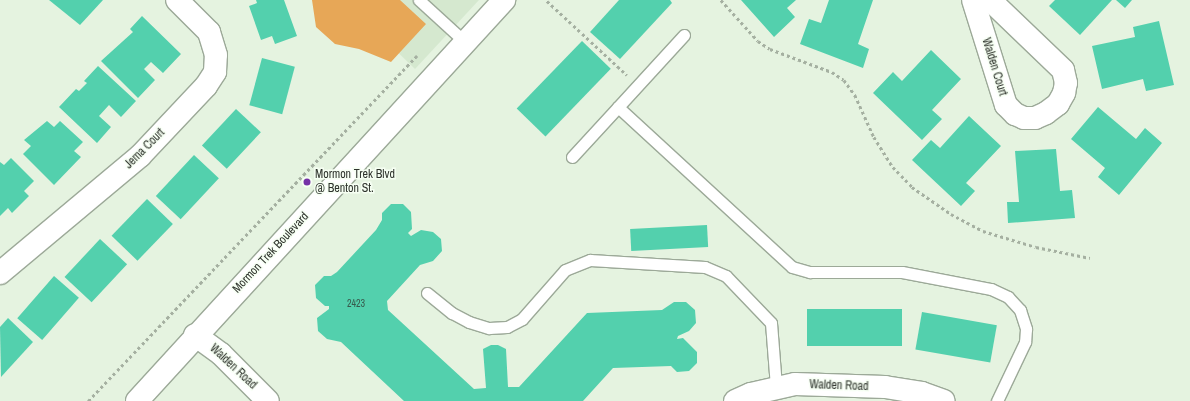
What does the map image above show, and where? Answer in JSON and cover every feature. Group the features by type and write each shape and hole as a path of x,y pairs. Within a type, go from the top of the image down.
{"street":[{"name":"Jema Court","path":"0,273 134,162 206,86 215,72 216,55 209,32 177,0"},
{"name":"Mormon Trek Boulevard","path":"137,401 195,335 504,0"},
{"name":"Walden Court","path":"973,0 1006,105 1015,114 1024,118 1035,118 1046,113 1058,104 1064,93 1066,82 1063,70 990,0"},
{"name":"Walden Road","path":"195,335 221,354 268,401"},
{"name":"Walden Road","path":"735,401 776,387 795,384 886,387 922,393 944,401"}],"lane":[{"path":"419,0 465,42"},
{"path":"572,157 684,35"},
{"path":"618,107 792,267 810,272 902,272 991,289 1008,297 1020,310 1026,329 1024,342 997,401"},
{"path":"427,293 452,313 469,322 489,328 507,327 522,319 565,270 590,260 705,267 726,276 770,323 776,387"}],"path":[{"path":"721,0 758,41 770,50 832,72 844,80 855,95 874,137 893,167 912,187 951,214 983,231 1016,242 1090,258"},
{"path":"547,1 631,79"},
{"path":"88,401 417,56"}],"shaded area":[{"path":"312,0 400,0 426,24 391,62 359,49 335,44 316,27"},
{"path":"344,0 479,0 415,69"}],"building":[{"path":"49,0 103,0 80,25"},
{"path":"256,0 284,0 297,36 275,44 272,36 261,40 249,6 257,3"},
{"path":"619,0 670,0 672,3 620,59 590,32"},
{"path":"741,0 796,0 787,8 795,17 774,37"},
{"path":"829,0 873,0 858,44 869,49 863,68 800,44 809,19 821,23"},
{"path":"1055,0 1112,0 1080,35 1049,6"},
{"path":"1116,0 1132,0 1125,8"},
{"path":"142,16 181,54 163,73 151,62 144,69 155,80 138,98 101,61 133,32 130,29"},
{"path":"1159,21 1174,85 1146,91 1143,79 1102,89 1092,46 1135,37 1133,27"},
{"path":"582,41 611,69 545,136 517,109"},
{"path":"931,50 961,79 932,110 942,119 922,140 873,93 893,72 902,81"},
{"path":"262,58 295,67 282,114 249,105"},
{"path":"98,66 136,101 121,117 109,105 99,116 111,127 97,143 59,107 76,89 79,91 87,83 84,81"},
{"path":"1098,107 1136,139 1145,128 1162,143 1119,195 1098,177 1105,168 1071,139"},
{"path":"236,109 261,132 227,169 202,146"},
{"path":"969,116 1001,146 966,183 975,191 961,206 912,160 931,140 940,148"},
{"path":"47,121 54,127 60,121 83,142 74,151 81,157 54,185 23,154 31,146 24,140"},
{"path":"1056,149 1060,191 1072,190 1075,218 1008,223 1007,202 1019,202 1015,151"},
{"path":"194,155 219,178 181,219 156,196"},
{"path":"11,158 34,181 24,191 29,196 12,213 8,208 0,216 0,162 4,165"},
{"path":"147,199 173,224 137,261 112,236"},
{"path":"391,204 403,204 411,212 412,229 408,233 411,236 421,230 433,232 441,239 442,251 433,261 420,265 387,301 388,310 474,389 486,388 483,349 491,345 498,345 506,349 508,387 519,387 587,313 662,310 674,302 686,302 695,310 696,323 689,331 678,336 677,339 683,338 697,352 697,363 689,371 677,372 671,366 613,368 583,401 404,401 341,342 327,339 318,331 317,318 329,309 329,306 325,306 316,298 315,285 324,276 331,276 337,272 376,230 382,220 382,213"},
{"path":"707,225 708,247 631,251 630,229"},
{"path":"100,239 127,264 92,302 65,277"},
{"path":"54,276 79,298 42,340 17,318"},
{"path":"807,309 902,309 902,346 807,346"},
{"path":"922,312 997,325 990,363 915,349"},
{"path":"8,318 33,342 1,377 0,327"}],"place":[{"name":"Mormon Trek Blvd @ Benton St.","path":"307,182"}]}
